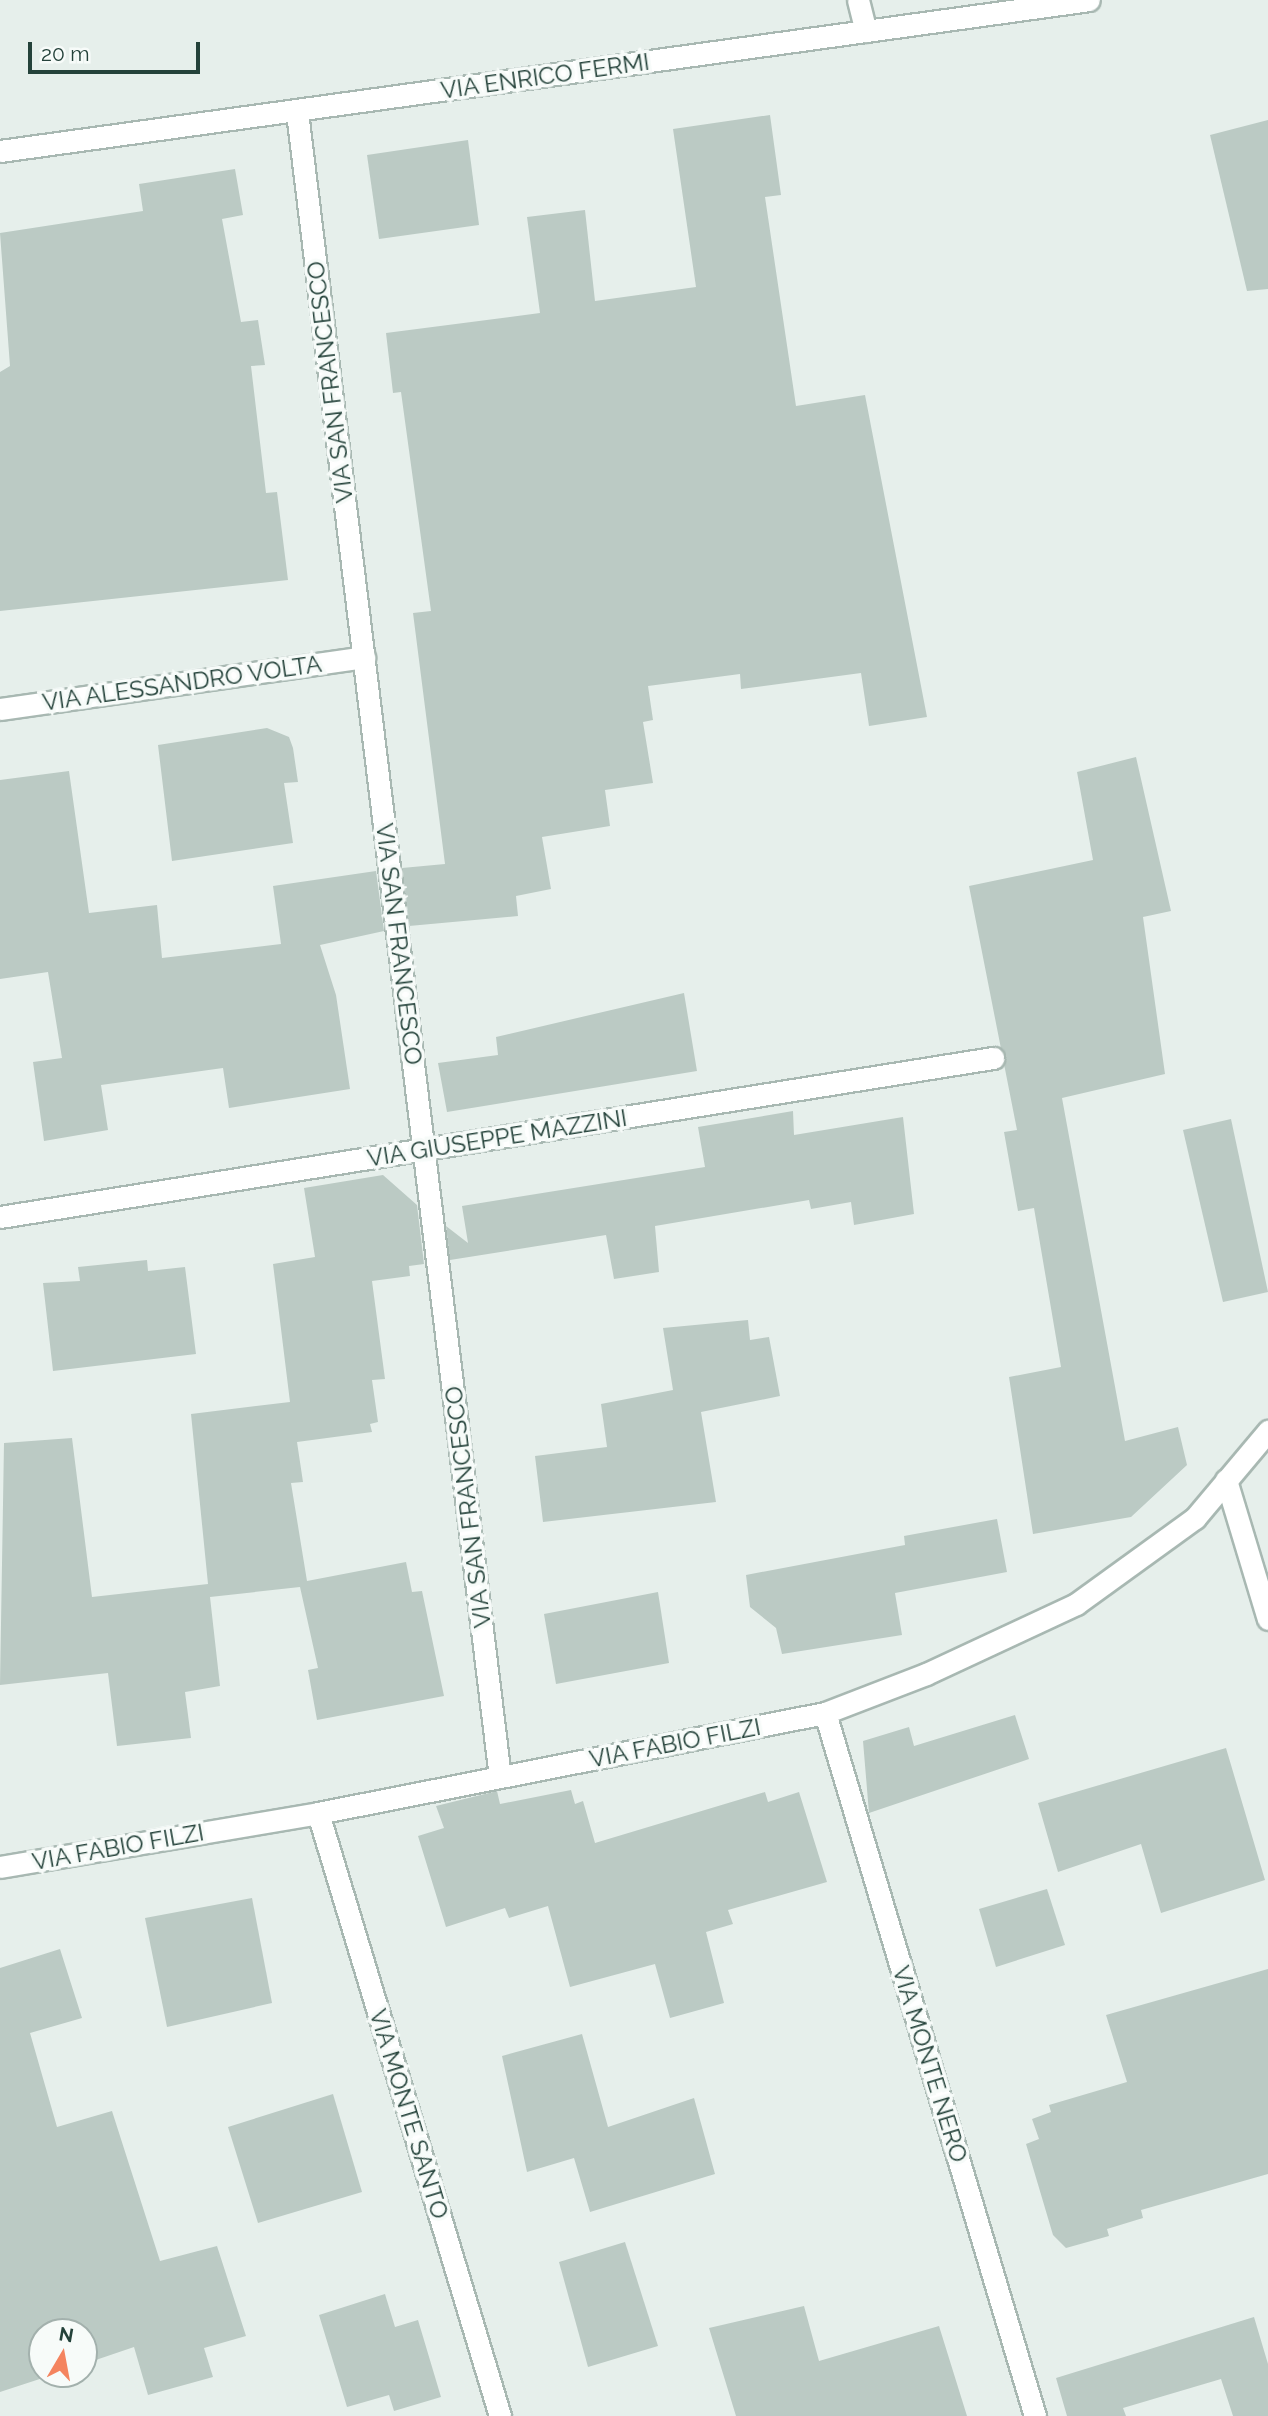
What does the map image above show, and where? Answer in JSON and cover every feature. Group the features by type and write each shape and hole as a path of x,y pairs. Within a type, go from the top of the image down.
{"street":[{"path":"858,0 866,31"},
{"name":"VIA ENRICO FERMI","path":"0,151 1089,0"},
{"name":"VIA SAN FRANCESCO","path":"297,111 500,1777"},
{"name":"VIA ALESSANDRO VOLTA","path":"0,709 363,657"},
{"name":"VIA GIUSEPPE MAZZINI","path":"0,1217 993,1058"},
{"name":"VIA FABIO FILZI","path":"0,1867 318,1813 825,1713 926,1674 1076,1604 1195,1518 1268,1431"},
{"path":"1226,1480 1268,1619"},
{"name":"VIA MONTE NERO","path":"825,1713 1035,2416"},
{"name":"VIA MONTE SANTO","path":"318,1813 500,2416"}],"building":[{"path":"770,115 781,195 765,197 796,406 865,395 927,717 869,726 861,673 741,689 740,674 648,686 653,720 643,722 653,783 605,790 610,826 542,837 551,889 516,896 518,916 409,926 402,868 445,864 413,613 431,611 401,392 393,393 386,333 540,313 527,217 585,210 595,301 696,287 673,129"},
{"path":"1268,120 1268,289 1247,291 1210,135"},
{"path":"468,140 479,225 379,239 367,155"},
{"path":"235,169 243,215 222,219 241,322 258,320 265,365 251,366 266,493 277,492 288,580 0,611 0,372 10,366 0,233 143,211 139,184"},
{"path":"267,728 289,737 293,748 298,782 284,783 293,843 172,861 158,745"},
{"path":"1136,757 1171,911 1143,917 1165,1074 1062,1098 1125,1441 1178,1427 1187,1465 1131,1517 1033,1534 1009,1377 1061,1367 1034,1208 1018,1211 1004,1132 1017,1130 969,886 1093,860 1077,772"},
{"path":"69,771 89,913 157,905 162,958 281,944 273,886 376,871 384,931 320,945 336,995 350,1089 229,1108 223,1068 101,1085 108,1130 44,1141 33,1062 62,1058 48,972 0,979 0,780"},
{"path":"684,993 697,1071 447,1112 438,1063 498,1055 496,1037"},
{"path":"793,1111 794,1135 903,1117 914,1214 854,1225 851,1202 811,1209 809,1200 655,1226 659,1272 614,1279 606,1235 450,1260 446,1226 468,1243 462,1206 705,1167 698,1127"},
{"path":"1231,1119 1268,1292 1223,1302 1183,1130"},
{"path":"383,1175 417,1205 424,1264 409,1266 410,1276 372,1281 385,1379 372,1380 378,1422 370,1424 372,1432 297,1442 303,1482 291,1483 307,1581 406,1562 412,1592 422,1591 444,1696 317,1720 308,1670 318,1668 300,1587 210,1597 220,1686 185,1692 191,1738 117,1746 108,1673 0,1685 4,1443 72,1438 92,1597 208,1584 191,1414 290,1402 273,1264 315,1257 304,1188"},
{"path":"147,1260 148,1271 185,1267 196,1354 53,1371 43,1283 80,1281 78,1267"},
{"path":"748,1320 750,1340 769,1337 780,1396 701,1412 716,1502 543,1522 535,1456 607,1447 601,1404 673,1390 663,1328"},
{"path":"997,1519 1007,1572 895,1593 902,1635 782,1654 776,1628 750,1607 746,1575 905,1545 904,1536"},
{"path":"658,1592 669,1663 556,1684 544,1614"},
{"path":"1015,1715 1029,1759 869,1813 863,1741 909,1727 914,1746"},
{"path":"1226,1748 1265,1880 1161,1913 1141,1844 1058,1872 1038,1803"},
{"path":"571,1790 575,1804 583,1801 595,1843 765,1792 768,1802 799,1792 827,1882 728,1910 733,1924 706,1932 724,2003 670,2018 655,1964 570,1987 548,1906 509,1918 505,1908 446,1927 418,1836 444,1828 436,1806 497,1791 500,1804"},
{"path":"1047,1889 1065,1945 996,1967 979,1909"},
{"path":"252,1898 272,2003 167,2027 145,1918"},
{"path":"60,1949 82,2018 30,2033 57,2127 112,2111 160,2261 217,2246 246,2336 204,2348 213,2377 148,2395 134,2347 98,2359 98,2318 28,2318 28,2383 0,2392 0,1968"},
{"path":"1268,1969 1268,2174 1141,2210 1143,2218 1107,2229 1109,2236 1066,2248 1053,2235 1026,2144 1039,2139 1032,2119 1051,2112 1049,2105 1127,2082 1106,2015"},
{"path":"582,2034 608,2127 694,2098 715,2174 590,2212 574,2158 527,2172 502,2056"},
{"path":"333,2094 362,2192 258,2223 228,2127"},
{"path":"625,2242 658,2346 588,2367 559,2262"},
{"path":"385,2294 395,2327 418,2320 441,2397 394,2411 389,2395 347,2407 319,2315"},
{"path":"804,2306 819,2361 939,2326 967,2416 736,2416 709,2328"},
{"path":"1254,2317 1268,2364 1268,2416 1233,2416 1221,2379 1123,2408 1126,2416 1067,2416 1056,2378"}]}
